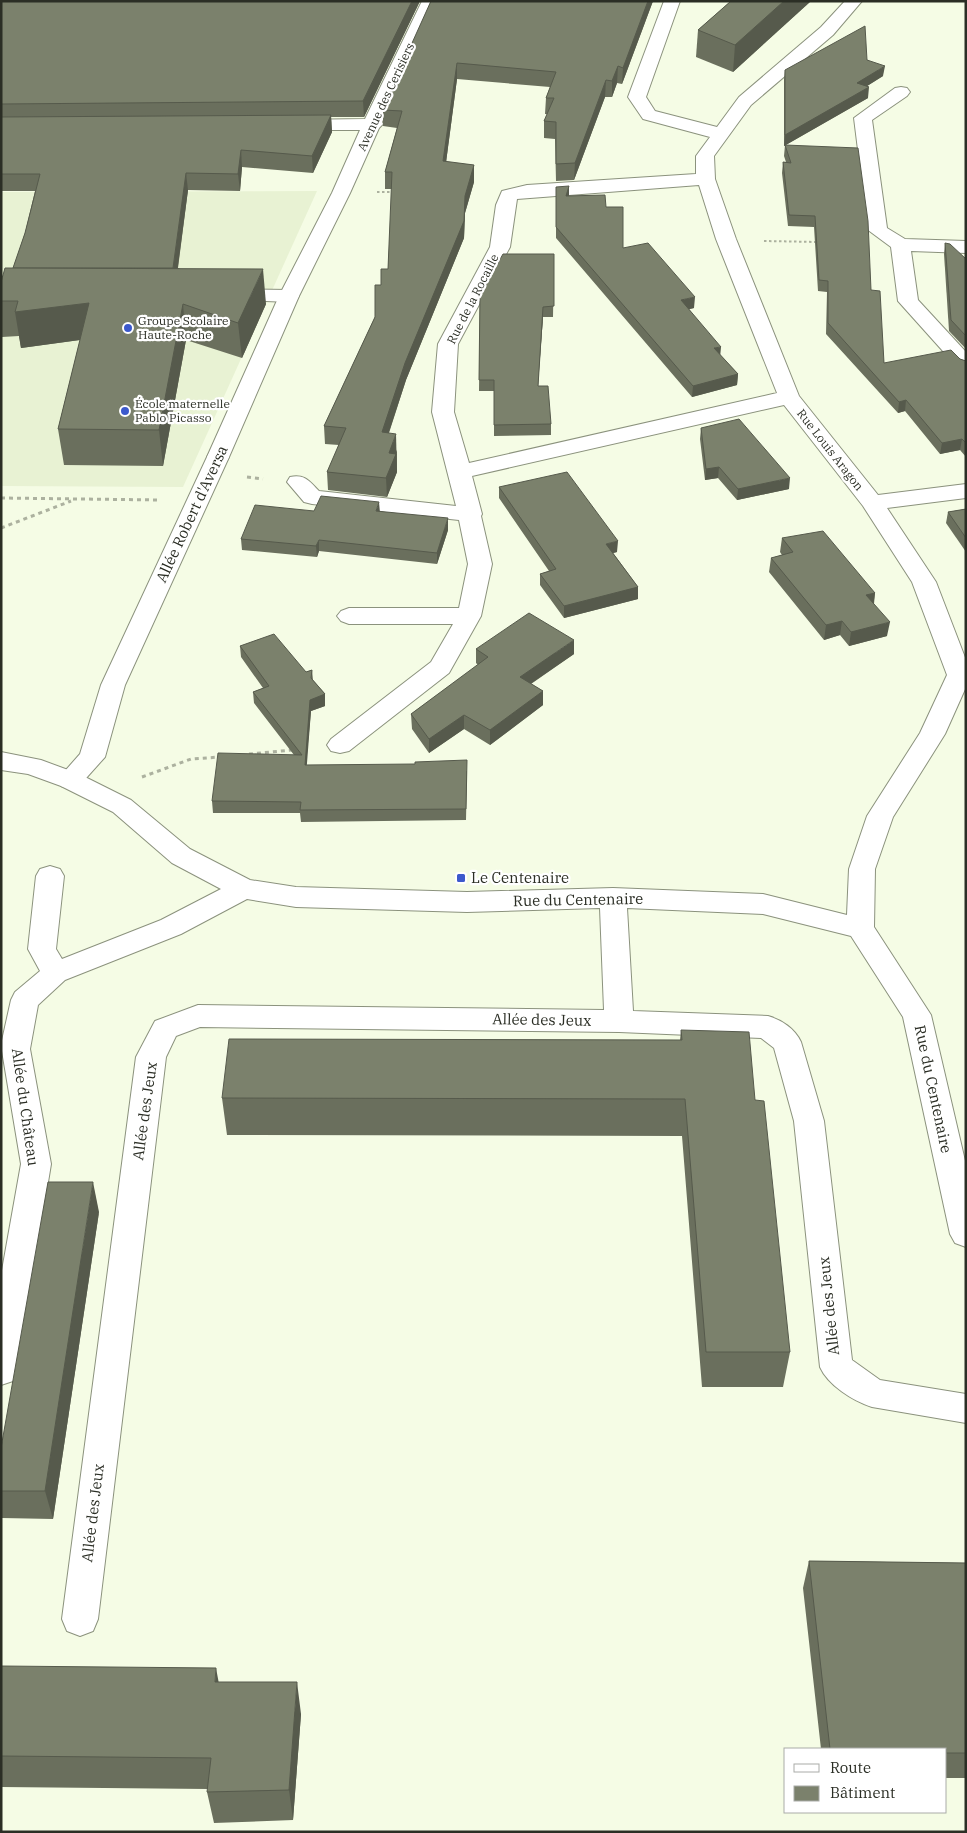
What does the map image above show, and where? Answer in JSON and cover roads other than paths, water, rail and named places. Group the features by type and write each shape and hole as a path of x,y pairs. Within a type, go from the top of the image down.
{"street":[{"name":"Avenue des Cerisiers","path":"341,193 430,1"},
{"path":"672,1 637,97 648,115 721,134"},
{"name":"Rue Louis Aragon","path":"854,1 827,31 745,101 705,156 706,179 726,239 789,397 872,503 924,582 963,676 932,734 880,816 862,869 860,928"},
{"path":"902,92 863,118 878,230 900,245 966,247"},
{"path":"276,125 374,124"},
{"name":"Rue de la Rocaille","path":"460,472 443,412 448,344 500,247 506,205 510,195 527,191 706,179"},
{"name":"Allée Robert d'Aversa","path":"70,780 92,758 112,685 215,465 289,296 341,193"},
{"path":"900,245 908,301 966,365"},
{"path":"208,295 289,296"},
{"path":"340,745 440,667 469,616 480,564 471,514 460,472 789,397"},
{"path":"298,482 312,498 471,514"},
{"path":"872,503 966,491"},
{"path":"349,616 469,616"},
{"name":"Rue du Centenaire","path":"1,761 32,766 70,780 122,806 181,856 244,889 296,897 467,902 613,898 763,904 860,928 917,1015 963,1216"},
{"path":"50,876 42,949 54,973"},
{"name":"Allée du Château","path":"1,1371 36,1164 15,1049 25,1000 54,973 171,927 244,889"},
{"path":"613,898 619,1021"},
{"name":"Allée des Jeux","path":"80,1619 151,1057 165,1029 198,1016 619,1021 768,1027 787,1042 809,1121 836,1367 872,1394 966,1409"}],"place":[{"name":"Groupe Scolaire Haute-Roche","path":"128,328"},
{"name":"École maternelle Pablo Picasso","path":"125,411"},
{"name":"Le Centenaire","path":"461,878"}]}
